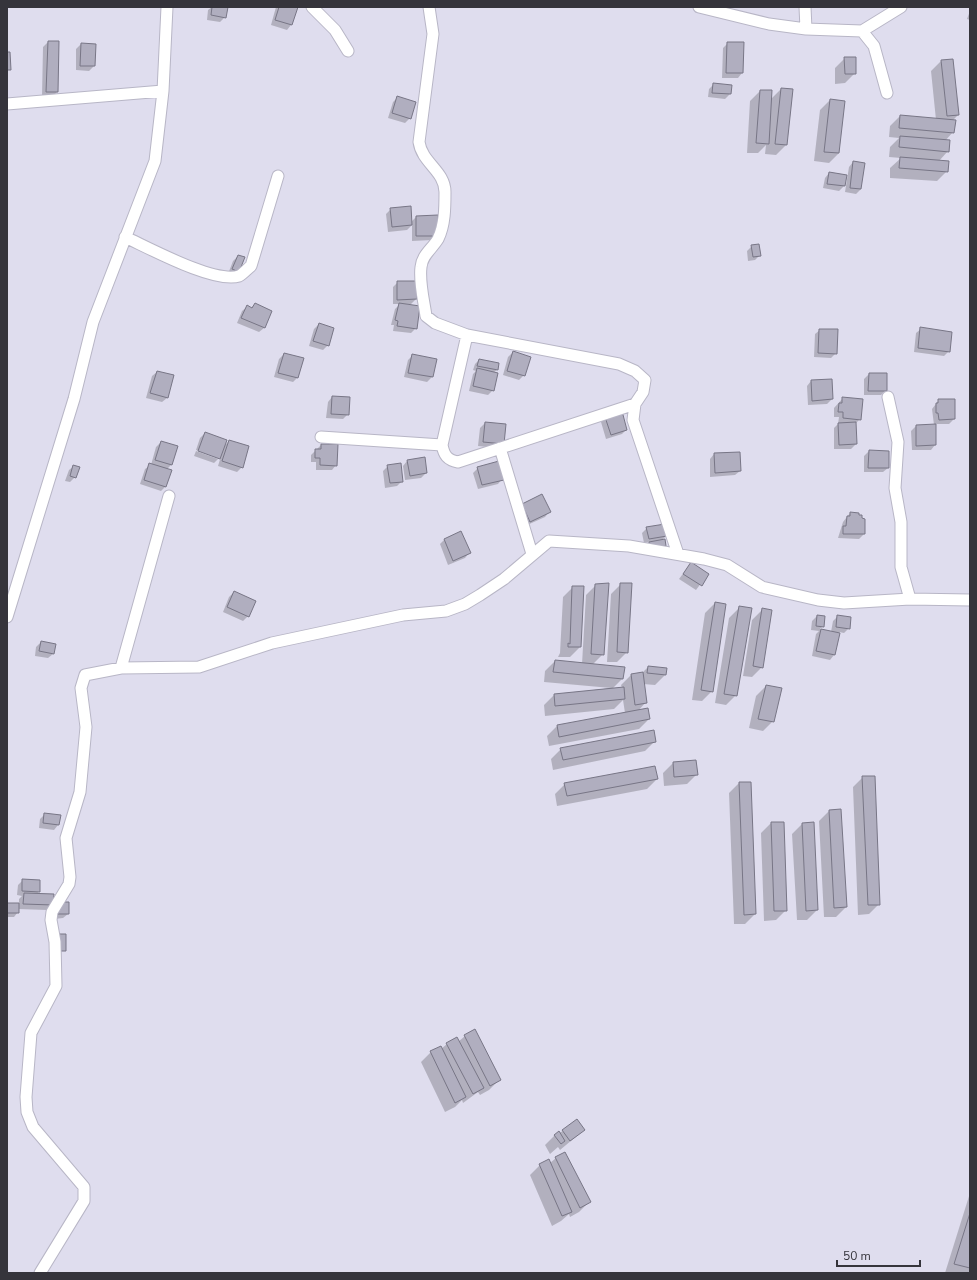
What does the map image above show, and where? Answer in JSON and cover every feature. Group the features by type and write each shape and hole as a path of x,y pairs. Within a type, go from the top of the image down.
{"street":[{"path":"7,617 74,400 93,322 155,161 163,91 167,7"},
{"path":"312,7 335,30 348,51"},
{"path":"429,7 433,34 419,142 420,151 444,182 445,192 443,227 437,240 424,256 421,267 426,316 434,323 467,335 619,364 635,371 645,380 643,392 635,404 633,420 678,554"},
{"path":"699,7 769,24 806,29 862,31 901,7"},
{"path":"805,7 806,29"},
{"path":"862,31 874,46 887,93"},
{"path":"7,104 163,91"},
{"path":"125,238 200,271 223,278 239,276 251,266 278,176"},
{"path":"467,335 442,445 444,454 450,460 458,462 635,404"},
{"path":"888,397 898,442 895,488 900,522 900,567 910,599"},
{"path":"321,437 442,445"},
{"path":"500,448 532,554"},
{"path":"121,668 169,496"},
{"path":"40,1273 84,1201 85,1194 84,1187 33,1127 27,1112 26,1096 31,1033 56,986 55,942 51,920 52,912 69,884 70,877 66,854 66,838 80,792 86,727 81,688 85,676 121,668 200,667 272,643 403,615 446,611 465,604 504,579 549,541 629,546 678,554 727,565 762,586 818,600 844,603 910,599 970,600"}],"building":[{"path":"212,7 228,7 226,18 211,15"},
{"path":"279,7 298,7 292,25 275,20"},
{"path":"48,41 59,41 58,92 46,92"},
{"path":"727,42 744,42 743,73 726,73"},
{"path":"81,43 96,44 95,66 80,66"},
{"path":"7,52 10,52 11,70 7,70"},
{"path":"844,57 856,57 856,74 845,74"},
{"path":"953,59 959,115 947,116 941,60"},
{"path":"713,83 732,85 731,94 712,93"},
{"path":"781,88 793,89 787,145 775,144"},
{"path":"760,90 772,90 769,144 756,143"},
{"path":"397,96 416,102 411,119 392,113"},
{"path":"830,99 845,101 839,153 824,152"},
{"path":"900,115 956,120 954,133 899,128"},
{"path":"900,136 950,140 949,152 899,147"},
{"path":"900,157 949,161 948,172 899,168"},
{"path":"853,161 865,163 861,189 850,188"},
{"path":"829,172 847,175 845,186 827,184"},
{"path":"411,206 412,225 392,227 390,208"},
{"path":"438,215 438,236 416,236 416,216"},
{"path":"759,244 761,256 753,257 751,245"},
{"path":"238,255 245,257 239,272 232,269"},
{"path":"397,281 417,281 417,299 397,300"},
{"path":"255,303 272,311 265,328 241,318 247,305 252,308"},
{"path":"399,303 420,306 417,329 397,326 398,321 395,320"},
{"path":"319,323 334,328 329,346 313,341"},
{"path":"920,327 952,332 950,352 918,348"},
{"path":"819,329 838,329 837,354 818,353"},
{"path":"513,351 531,357 525,376 507,371"},
{"path":"284,353 304,358 298,378 278,373"},
{"path":"412,354 437,359 433,377 408,373"},
{"path":"479,359 499,363 498,370 477,366"},
{"path":"477,368 498,373 494,391 473,386"},
{"path":"157,371 174,375 168,398 150,393"},
{"path":"869,373 887,373 887,391 868,391"},
{"path":"832,379 833,399 812,401 811,380"},
{"path":"332,396 350,397 349,415 331,414"},
{"path":"842,397 863,399 861,420 843,418 843,412 838,412 839,403 842,403"},
{"path":"938,399 955,399 955,419 939,420 938,413 936,413 936,403 938,403"},
{"path":"622,411 627,430 611,435 605,417"},
{"path":"485,422 506,424 504,444 483,442"},
{"path":"856,422 857,444 839,445 838,423"},
{"path":"936,424 936,445 916,446 916,425"},
{"path":"205,432 227,440 220,459 198,451"},
{"path":"229,440 249,446 243,468 222,461"},
{"path":"161,441 178,446 172,465 155,460"},
{"path":"321,444 338,444 337,466 320,465 320,458 315,458 315,449 321,449"},
{"path":"869,450 889,451 889,468 868,468"},
{"path":"740,452 741,471 715,473 714,453"},
{"path":"425,457 427,473 410,476 407,460"},
{"path":"499,461 504,480 482,485 477,467"},
{"path":"149,463 172,470 166,487 144,480"},
{"path":"401,463 403,482 390,483 387,465"},
{"path":"73,465 80,467 76,478 70,476"},
{"path":"542,494 551,512 530,522 522,504"},
{"path":"850,512 859,513 859,515 862,515 862,518 865,519 865,534 843,534 843,526 846,526 847,516 850,516"},
{"path":"665,524 667,536 649,539 646,527"},
{"path":"461,531 471,553 453,561 444,539"},
{"path":"665,539 666,546 650,548 649,542"},
{"path":"691,562 709,574 702,586 683,574"},
{"path":"609,583 604,655 591,654 595,584"},
{"path":"620,583 632,583 628,653 617,652"},
{"path":"572,586 584,586 581,647 568,647 568,643 570,644"},
{"path":"234,591 256,601 249,617 227,607"},
{"path":"715,602 726,604 713,692 701,690"},
{"path":"739,606 752,608 737,696 724,694"},
{"path":"762,608 772,610 763,668 753,666"},
{"path":"817,615 825,616 824,627 816,626"},
{"path":"837,615 851,617 850,629 836,627"},
{"path":"821,629 840,633 835,655 816,651"},
{"path":"41,641 56,644 54,654 39,651"},
{"path":"555,660 625,667 623,679 553,672"},
{"path":"648,666 667,668 666,675 647,673"},
{"path":"643,672 647,703 635,705 631,674"},
{"path":"766,685 782,688 774,722 758,719"},
{"path":"624,687 625,699 555,706 554,694"},
{"path":"648,708 650,719 559,737 557,725"},
{"path":"654,730 656,742 563,760 560,748"},
{"path":"696,760 698,775 674,777 673,762"},
{"path":"655,766 658,779 567,796 564,783"},
{"path":"862,776 875,776 880,905 868,905"},
{"path":"739,782 751,782 756,914 744,915"},
{"path":"841,809 847,907 834,908 829,810"},
{"path":"44,813 61,815 59,825 43,823"},
{"path":"771,822 784,822 787,911 774,911"},
{"path":"814,822 818,910 806,911 802,823"},
{"path":"22,879 40,880 40,892 22,891"},
{"path":"24,893 54,894 53,905 23,904"},
{"path":"58,902 69,902 69,914 58,914"},
{"path":"7,903 19,903 19,913 7,913"},
{"path":"56,934 66,934 66,951 56,951"},
{"path":"475,1029 501,1080 490,1086 464,1035"},
{"path":"457,1037 484,1088 473,1094 446,1043"},
{"path":"441,1046 466,1097 455,1103 430,1051"},
{"path":"577,1119 585,1130 570,1141 562,1130"},
{"path":"559,1131 565,1141 561,1144 554,1135"},
{"path":"565,1152 591,1202 580,1208 555,1157"},
{"path":"549,1159 572,1212 562,1216 539,1164"},
{"path":"970,1213 970,1268 954,1264"}]}
